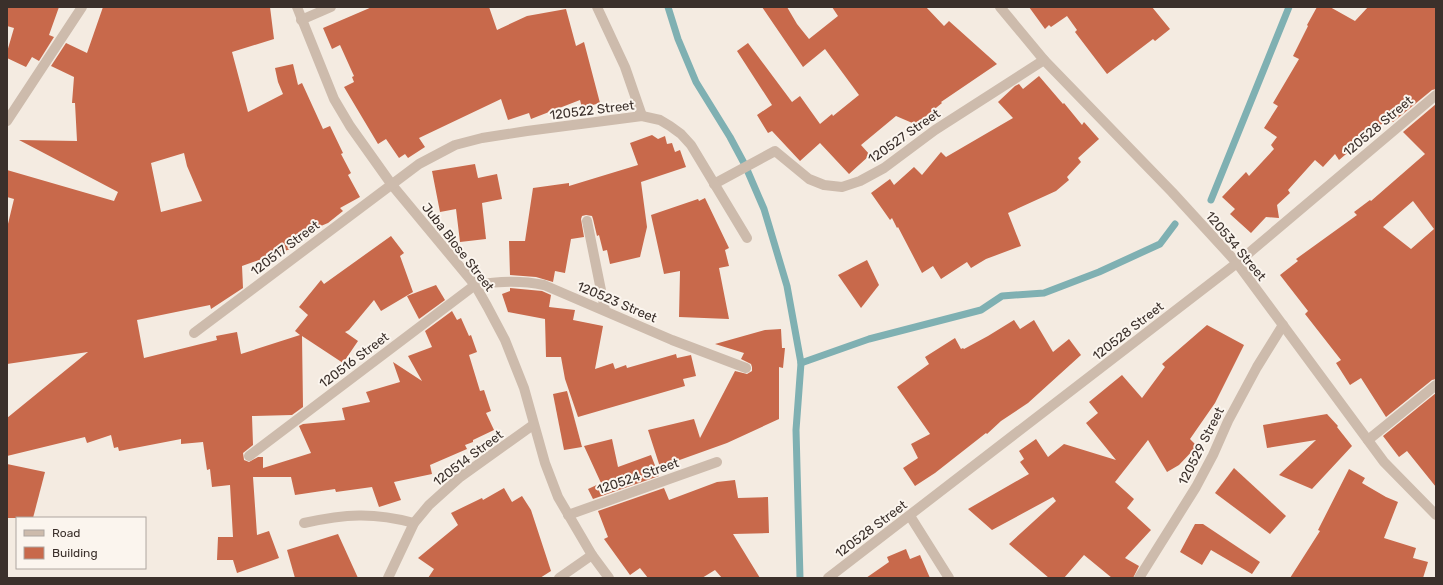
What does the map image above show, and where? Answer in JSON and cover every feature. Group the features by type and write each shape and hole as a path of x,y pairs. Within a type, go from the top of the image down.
{"street":[{"path":"7,121 82,7"},
{"name":"Juba Blose Street","path":"297,7 334,99 350,126 392,185 475,285 505,340 524,388 533,425 558,497 592,555 609,578"},
{"path":"301,20 331,7"},
{"path":"597,7 625,67 642,116"},
{"name":"120534 Street","path":"1000,7 1044,60 1172,192 1237,263 1384,462 1436,515"},
{"name":"120527 Street","path":"714,184 775,151 809,180 824,185 842,187 860,181 884,168 935,130 1044,60"},
{"name":"120528 Street","path":"828,578 1237,263 1436,95"},
{"name":"120522 Street","path":"392,185 419,164 455,145 482,138 642,116 660,120 681,134 690,145 747,238"},
{"name":"120517 Street","path":"194,333 392,185"},
{"path":"587,221 605,310"},
{"name":"120523 Street","path":"475,285 494,282 528,282 544,285 672,340 746,368"},
{"name":"120516 Street","path":"249,456 475,285"},
{"name":"120529 Street","path":"1139,578 1196,487 1213,455 1228,421 1257,367 1283,325"},
{"path":"1368,440 1436,384"},
{"name":"120514 Street","path":"388,578 414,524 430,505 459,478 533,425"},
{"name":"120524 Street","path":"568,515 717,462"},
{"path":"304,523 347,516 376,515 414,524"},
{"path":"910,516 949,578"},
{"path":"559,578 592,555"}],"building":[{"path":"7,7 59,7 49,35 54,37 39,61 32,57 26,67 7,58 7,52 14,28 7,26"},
{"path":"103,7 270,7 274,39 232,52 248,112 283,94 278,82 275,68 293,64 298,85 302,83 323,129 330,126 343,153 341,154 351,173 348,175 360,197 340,208 343,211 328,223 290,239 296,247 242,266 243,288 211,309 210,305 137,320 144,358 217,340 216,336 237,332 241,354 300,335 295,331 308,315 299,307 321,280 324,284 391,236 404,253 400,256 413,292 381,311 374,300 349,330 345,332 358,341 343,363 302,336 303,407 292,415 252,416 253,445 243,453 244,460 249,462 258,457 263,457 263,468 311,453 299,426 303,424 345,420 342,408 370,402 366,392 400,382 393,362 422,381 408,356 432,347 425,331 452,311 457,320 461,318 469,336 471,335 477,352 469,355 480,391 484,390 491,411 486,413 494,430 465,445 467,449 430,465 432,474 394,482 401,500 379,507 372,487 336,492 335,489 295,495 291,477 253,477 257,535 269,531 279,558 237,573 233,560 217,560 218,537 233,537 230,485 212,487 210,469 207,470 203,442 181,444 181,439 119,451 118,447 114,448 111,435 87,443 85,437 7,456 7,418 88,352 7,364 7,228 14,199 7,197 7,170 114,201 118,192 19,140 77,141 75,103 72,103 74,77 51,66 66,43 87,53","holes":["184,153 187,166 202,201 161,212 151,163"]},
{"path":"372,7 489,7 497,30 527,16 566,9 576,46 584,42 600,103 582,108 580,100 531,119 529,113 508,120 501,99 419,138 425,147 408,158 405,154 399,158 386,139 378,144 344,87 354,82 352,77 354,76 340,45 332,49 323,28"},
{"path":"762,7 787,7 797,24 809,39 838,16 832,7 926,7 944,26 949,21 997,64 941,102 942,103 926,116 924,122 917,125 896,116 861,145 870,155 849,174 820,143 800,161 772,131 768,133 757,115 772,105 737,51 748,43 792,102 800,96 820,124 832,114 833,116 859,95 825,49 803,67"},
{"path":"1029,7 1152,7 1170,29 1155,41 1153,39 1107,74 1075,32 1077,30 1067,16 1051,27 1049,25 1045,29"},
{"path":"1317,7 1330,7 1355,21 1368,7 1436,7 1436,89 1432,90 1393,122 1389,118 1339,160 1335,154 1323,167 1315,160 1288,190 1290,193 1277,205 1279,218 1266,217 1251,233 1230,214 1235,209 1222,197 1246,172 1249,176 1274,149 1271,145 1277,137 1264,128 1278,106 1273,103 1299,59 1293,56"},
{"path":"1039,76 1082,125 1084,122 1099,139 1078,158 1081,162 1067,177 1069,180 1056,191 1008,213 1021,246 986,259 971,268 967,262 941,279 933,266 922,273 898,227 897,228 892,218 890,220 871,193 890,179 894,185 914,167 922,175 941,152 946,157 1013,118 998,102 1015,86 1019,84 1023,89"},
{"path":"1436,104 1436,379 1432,380 1386,417 1361,378 1350,385 1336,363 1341,360 1305,314 1308,311 1280,275 1298,261 1296,259 1357,215 1354,212 1370,200 1371,201 1425,154 1403,132","holes":["1413,201 1434,229 1411,249 1383,227"]},
{"path":"652,135 658,139 665,136 667,144 672,143 675,152 680,150 686,167 641,182 647,227 640,257 610,264 607,250 603,251 599,235 597,236 592,216 586,215 582,216 581,219 584,237 571,239 565,273 555,271 553,282 536,277 510,275 509,241 525,241 533,188 569,183 569,186 638,165 630,143"},
{"path":"475,164 478,178 497,174 502,199 482,203 486,239 460,242 456,209 440,212 432,171"},
{"path":"705,198 729,248 725,250 729,266 719,268 729,319 679,317 680,271 664,274 651,215"},
{"path":"867,260 879,285 861,308 838,275"},
{"path":"436,285 445,300 419,319 407,296"},
{"path":"510,288 542,291 551,295 549,307 575,310 573,320 603,326 595,369 613,363 615,369 626,365 627,368 676,354 677,358 691,355 696,376 683,379 685,386 578,417 565,379 561,357 546,357 545,319 508,312 502,294 510,291"},
{"path":"1014,320 1020,329 1034,320 1053,352 1069,339 1081,355 1028,403 1001,421 987,434 986,433 935,473 915,486 903,468 918,458 911,444 930,434 897,387 929,364 925,357 955,338 961,349 964,349"},
{"path":"1207,325 1244,345 1215,403 1190,439 1197,446 1179,465 1167,472 1148,440 1115,482 1134,499 1127,508 1151,530 1125,558 1139,566 1133,578 1112,578 1084,555 1064,578 1049,578 1009,544 1056,501 1053,497 992,530 968,509 1029,474 1020,462 1024,459 1019,451 1036,439 1048,457 1064,444 1116,460 1086,423 1098,413 1089,402 1122,375 1142,398 1165,367 1162,364"},
{"path":"781,329 782,348 785,348 783,368 779,367 779,419 727,443 660,467 648,430 694,419 700,438 735,371 747,374 752,371 751,364 741,359 744,353 715,344 765,330"},
{"path":"567,391 582,447 564,450 553,394"},
{"path":"1436,393 1436,487 1407,451 1399,457 1383,436"},
{"path":"1327,414 1338,426 1337,427 1352,446 1312,489 1279,475 1316,440 1267,448 1263,425"},
{"path":"612,439 618,467 651,455 659,476 593,499 588,489 601,483 584,446"},
{"path":"7,464 45,472 33,517 7,518"},
{"path":"1234,468 1286,516 1270,534 1215,493"},
{"path":"1349,469 1365,478 1362,483 1398,502 1384,538 1416,548 1413,558 1428,562 1423,578 1290,578 1320,531 1318,530"},
{"path":"735,480 738,498 768,497 769,533 733,534 760,578 722,578 715,570 702,578 648,578 640,568 630,575 604,539 608,537 598,511 664,488 669,500 717,482"},
{"path":"504,488 512,502 522,496 531,510 551,571 540,578 428,578 434,569 418,558 458,525 451,513 482,498 483,500"},
{"path":"1195,524 1203,524 1260,562 1252,574 1211,550 1202,565 1180,552"},
{"path":"338,534 358,578 295,578 287,550"},
{"path":"906,549 910,559 920,555 930,578 866,578 889,562 887,557"}],"waterway":[{"path":"668,7 678,39 696,82 730,137 745,165 764,209 787,286 801,363 796,430 800,578"},
{"path":"1211,200 1289,7"},
{"path":"801,363 869,339 981,310 1002,296 1044,293 1099,272 1160,244 1175,224"}]}
